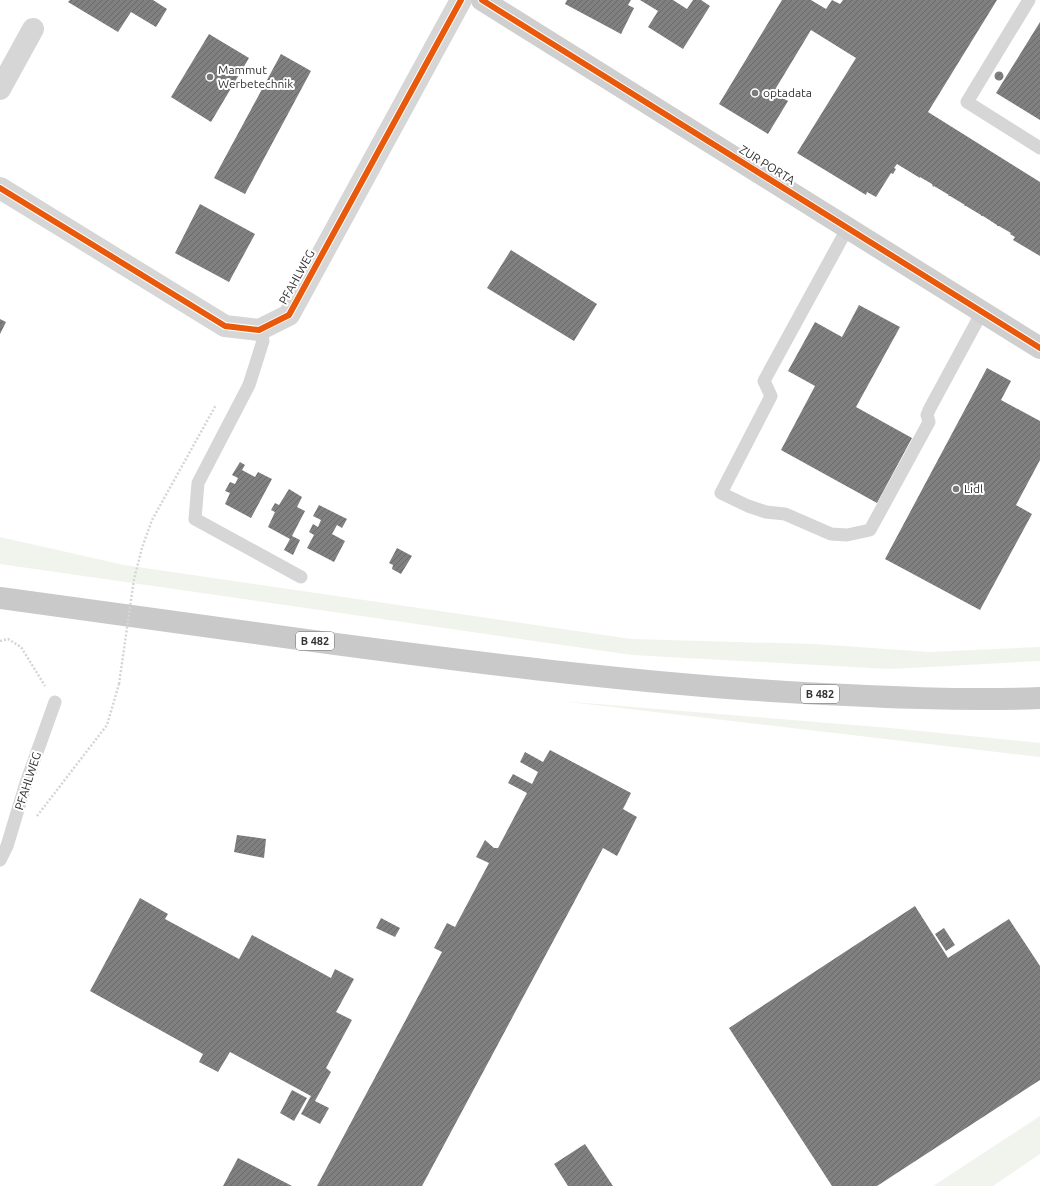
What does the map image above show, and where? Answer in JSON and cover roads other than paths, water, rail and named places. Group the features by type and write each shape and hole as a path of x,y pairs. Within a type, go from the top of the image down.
{"main road":[{"name":"ZUR PORTA","path":"482,0 1040,348"},
{"name":"B 482","path":"0,598 478,663 631,680 746,690 855,696 1002,699 1040,698"}],"street":[{"name":"PFAHLWEG","path":"259,330 289,315 461,0"},
{"path":"0,89 33,29"},
{"path":"0,188 225,326 259,330"}],"lane":[{"path":"1029,0 967,102 1040,148"},
{"path":"847,228 764,381 771,396 721,494 766,512 785,514 831,534 847,534 870,530 929,422 926,416 982,312"},
{"path":"259,330 264,341 249,385 198,484 195,520 301,577"},
{"name":"PFAHLWEG","path":"0,860 8,846 26,783 55,702"}],"place":[{"name":"Mammut Werbetechnik","path":"210,77"},
{"name":"optadata","path":"755,93"},
{"name":"Lidl","path":"956,489"}]}
